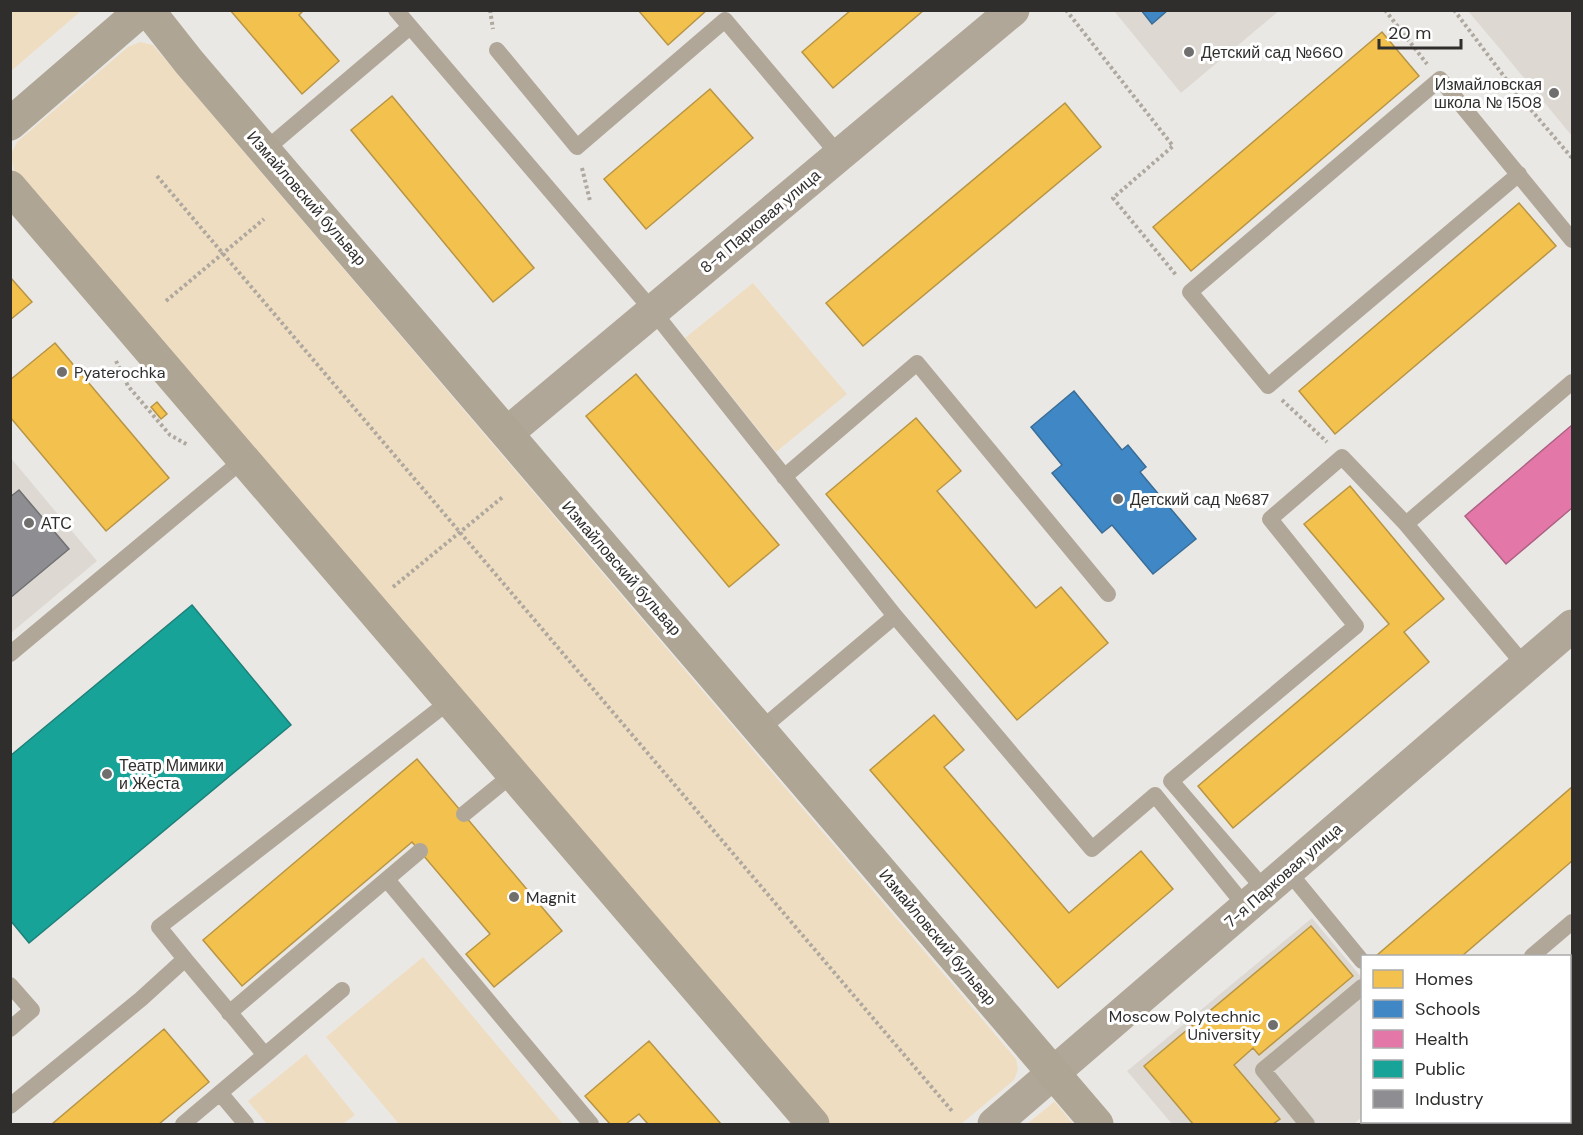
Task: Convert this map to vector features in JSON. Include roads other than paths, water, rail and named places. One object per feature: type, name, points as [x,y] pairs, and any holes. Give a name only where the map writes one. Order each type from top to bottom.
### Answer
[{"type":"street","points":[[10,124],[142,10]]},
{"type":"street","name":"Измайловский бульвар","points":[[148,10],[189,62],[1097,1125]]},
{"type":"street","name":"8-я Парковая улица","points":[[507,433],[1013,10]]},
{"type":"street","points":[[10,187],[451,700],[804,1121]]},
{"type":"street","name":"7-я Парковая улица","points":[[994,1125],[1572,626]]},
{"type":"lane","points":[[396,10],[653,311],[895,616],[1092,849],[1155,795],[1266,889],[1361,960]]},
{"type":"lane","points":[[497,50],[577,147],[725,20],[839,155]]},
{"type":"lane","points":[[266,150],[410,27]]},
{"type":"lane","points":[[1519,174],[1268,386],[1190,292],[1440,79],[1519,174],[1572,240]]},
{"type":"lane","points":[[784,477],[917,363],[1108,594]]},
{"type":"lane","points":[[1406,524],[1572,382]]},
{"type":"lane","points":[[1266,889],[1171,781],[1356,626],[1270,519],[1342,458],[1406,524],[1526,667]]},
{"type":"lane","points":[[10,654],[244,459]]},
{"type":"lane","points":[[760,730],[895,616]]},
{"type":"lane","points":[[265,1055],[159,927],[451,700]]},
{"type":"lane","points":[[464,814],[513,774]]},
{"type":"lane","points":[[229,1013],[388,881],[420,851]]},
{"type":"lane","points":[[388,881],[591,1125]]},
{"type":"lane","points":[[1543,953],[1572,922]]},
{"type":"lane","points":[[10,1106],[141,999],[185,959]]},
{"type":"lane","points":[[10,985],[32,1010],[10,1029]]},
{"type":"lane","points":[[1306,1125],[1263,1070],[1361,988]]},
{"type":"lane","points":[[183,1125],[342,990]]},
{"type":"lane","points":[[219,1094],[246,1125]]},
{"type":"place","name":"Детский сад №660","points":[[1189,52]]},
{"type":"place","name":"Измайловская школа № 1508","points":[[1554,93]]},
{"type":"place","name":"Pyaterochka","points":[[62,372]]},
{"type":"place","name":"Детский сад №687","points":[[1118,499]]},
{"type":"place","name":"АТС","points":[[29,523]]},
{"type":"place","name":"Театр Мимики и Жеста","points":[[107,774]]},
{"type":"place","name":"Magnit","points":[[514,897]]},
{"type":"place","name":"Moscow Polytechnic University","points":[[1273,1025]]}]
